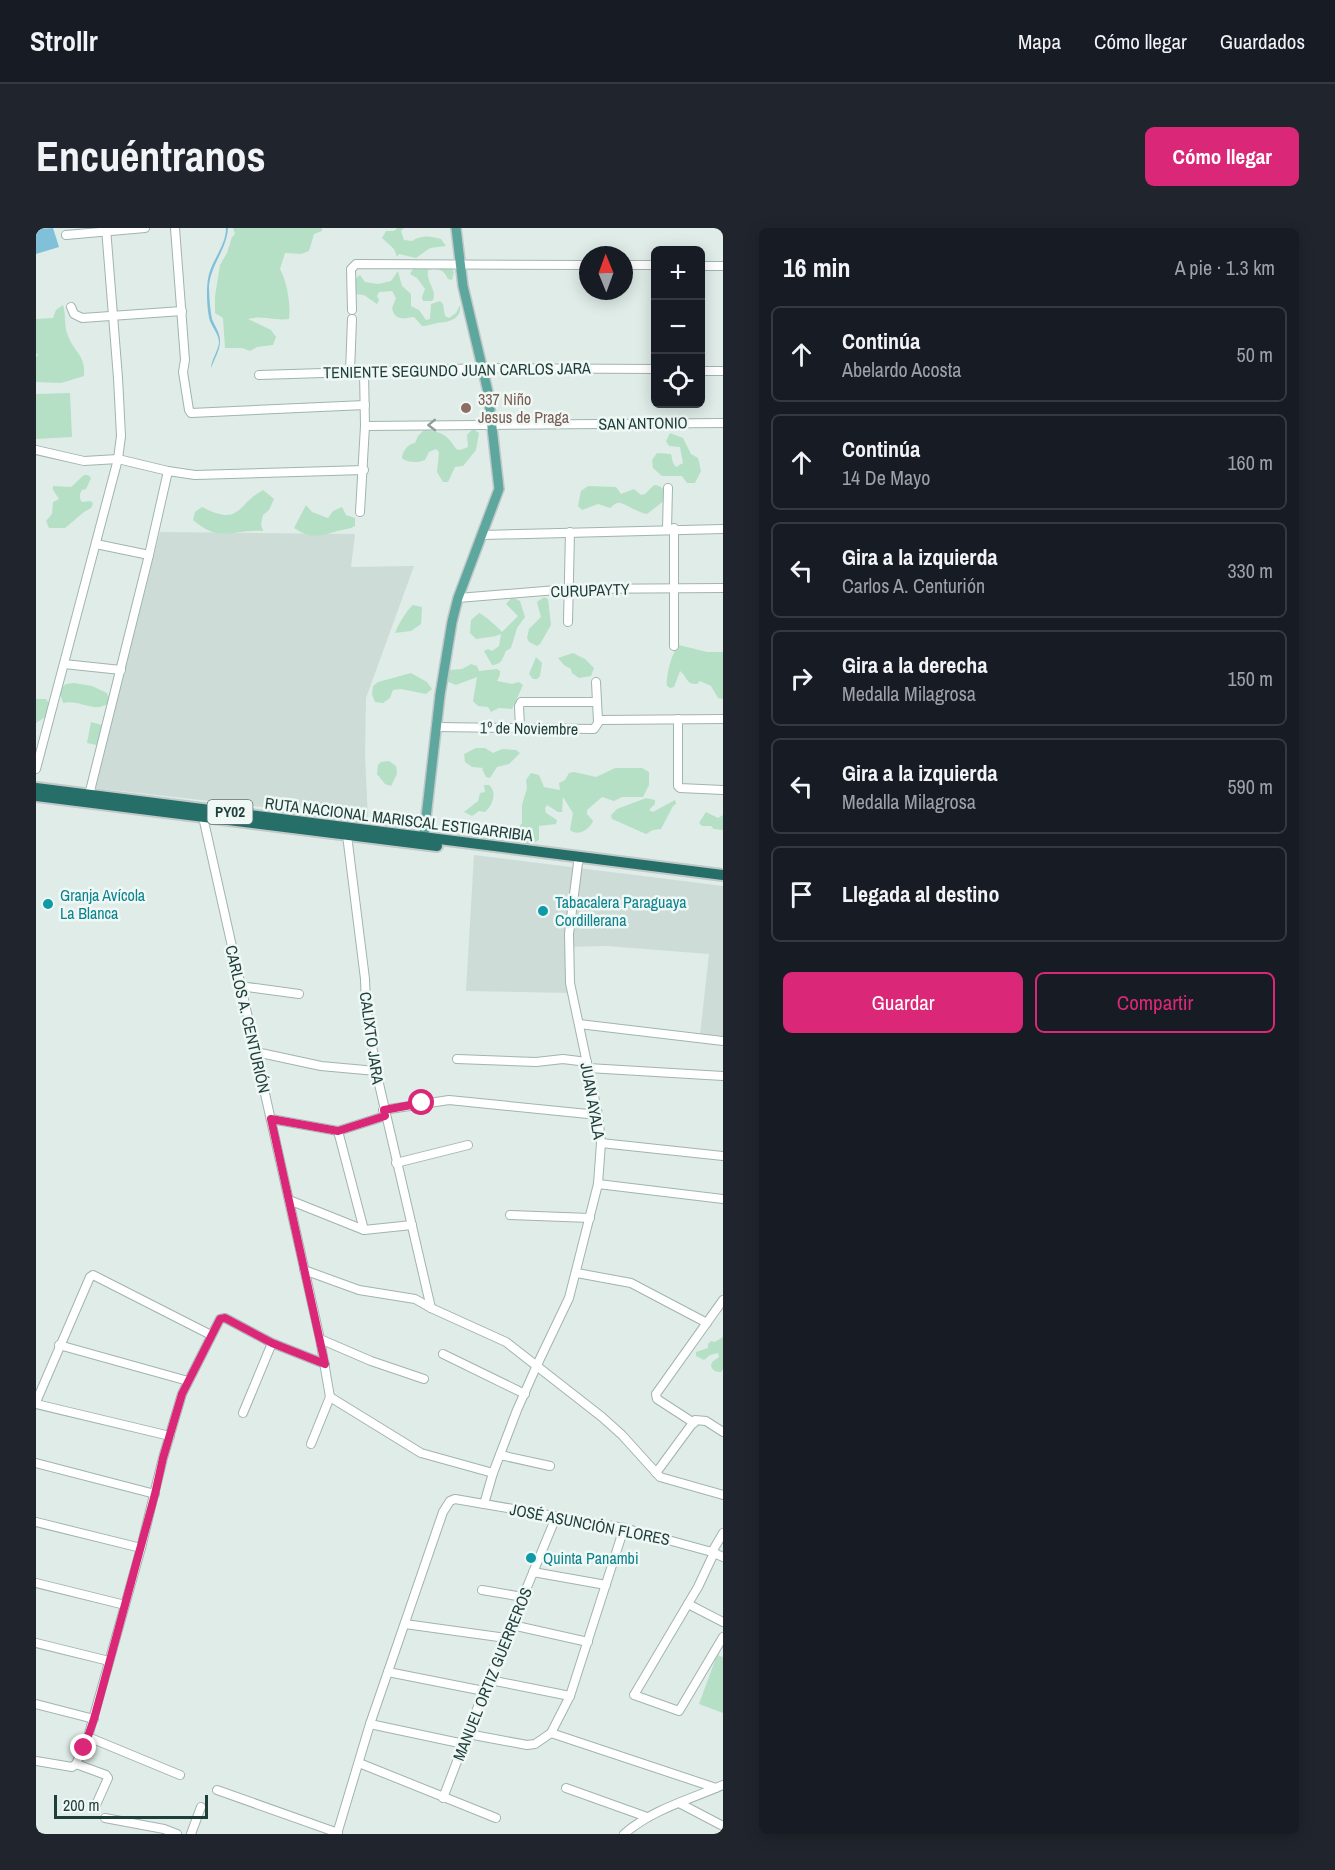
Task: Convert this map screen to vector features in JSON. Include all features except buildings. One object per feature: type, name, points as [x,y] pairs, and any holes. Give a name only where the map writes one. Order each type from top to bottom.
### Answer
[{"type":"highway","name":"RUTA NACIONAL MARISCAL ESTIGARRIBIA","points":[[36,788],[723,881]]},
{"type":"highway","name":"RUTA NACIONAL MARISCAL ESTIGARRIBIA","points":[[36,796],[347,835],[423,841],[723,875]]},
{"type":"main road","points":[[423,841],[446,658],[458,598],[499,489],[497,456],[484,368],[463,286],[456,228]]},
{"type":"street","points":[[66,235],[145,228]]},
{"type":"street","points":[[175,228],[185,360],[183,372],[187,407],[192,413],[364,405]]},
{"type":"street","points":[[36,769],[118,459],[121,436],[106,230]]},
{"type":"street","points":[[352,310],[351,269],[356,264],[579,265]]},
{"type":"street","points":[[633,265],[651,265]]},
{"type":"street","points":[[705,266],[723,266]]},
{"type":"street","points":[[71,307],[74,314],[82,318],[182,311]]},
{"type":"street","points":[[350,372],[352,320]]},
{"type":"street","name":"TENIENTE SEGUNDO JUAN CARLOS JARA","points":[[259,375],[484,368],[651,369]]},
{"type":"street","points":[[705,370],[723,371]]},
{"type":"street","points":[[360,512],[364,470],[364,372]]},
{"type":"street","name":"SAN ANTONIO","points":[[365,426],[723,423]]},
{"type":"street","points":[[36,450],[84,461],[118,459],[168,471],[207,475],[364,470]]},
{"type":"street","points":[[89,795],[168,471]]},
{"type":"street","points":[[668,488],[674,587],[674,646]]},
{"type":"street","points":[[483,535],[723,529]]},
{"type":"street","points":[[568,622],[570,532]]},
{"type":"street","points":[[96,544],[149,555]]},
{"type":"street","name":"CURUPAYTY","points":[[458,598],[569,589],[723,588]]},
{"type":"street","points":[[64,664],[121,670]]},
{"type":"street","points":[[596,682],[598,721]]},
{"type":"street","points":[[520,728],[519,706],[521,702],[596,702]]},
{"type":"street","points":[[678,718],[678,786],[680,788],[723,790]]},
{"type":"street","name":"1º de Noviembre","points":[[437,727],[594,729],[598,721],[723,719]]},
{"type":"street","name":"CARLOS A. CENTURIÓN","points":[[203,817],[320,1339],[330,1397]]},
{"type":"street","name":"CALIXTO JARA","points":[[347,835],[365,979],[366,1006],[376,1071],[431,1308]]},
{"type":"street","name":"JUAN AYALA","points":[[484,1504],[493,1473],[525,1394],[569,1298],[598,1184],[601,1143],[598,1115],[570,983],[569,934],[578,863]]},
{"type":"street","points":[[240,986],[299,994]]},
{"type":"street","points":[[579,1024],[723,1041]]},
{"type":"street","points":[[256,1052],[321,1066],[376,1071]]},
{"type":"street","points":[[457,1059],[536,1062],[562,1059],[587,1065],[723,1076]]},
{"type":"street","points":[[271,1119],[338,1131],[384,1113],[449,1100],[598,1115]]},
{"type":"street","points":[[338,1131],[364,1230]]},
{"type":"street","points":[[601,1143],[723,1156]]},
{"type":"street","points":[[396,1163],[468,1145]]},
{"type":"street","points":[[598,1184],[723,1198]]},
{"type":"street","points":[[289,1200],[364,1230],[412,1225]]},
{"type":"street","points":[[510,1215],[590,1218]]},
{"type":"street","points":[[304,1270],[358,1290],[415,1299],[506,1342],[622,1435],[656,1473],[665,1479],[723,1495]]},
{"type":"street","points":[[577,1273],[630,1283],[707,1323]]},
{"type":"street","points":[[170,1436],[36,1403],[59,1345],[90,1277],[93,1275],[211,1335]]},
{"type":"street","points":[[694,1423],[657,1399],[656,1394],[723,1300]]},
{"type":"street","points":[[74,1765],[94,1719],[182,1394],[211,1335],[222,1318],[272,1343],[325,1364]]},
{"type":"street","points":[[320,1339],[370,1361],[424,1379]]},
{"type":"street","points":[[243,1413],[272,1343]]},
{"type":"street","points":[[59,1345],[188,1381]]},
{"type":"street","points":[[443,1354],[525,1394]]},
{"type":"street","points":[[311,1444],[330,1397],[422,1453],[493,1473]]},
{"type":"street","points":[[656,1473],[694,1423],[701,1420],[723,1432]]},
{"type":"street","points":[[500,1455],[550,1466]]},
{"type":"street","points":[[36,1463],[155,1494]]},
{"type":"street","name":"JOSÉ ASUNCIÓN FLORES","points":[[405,1624],[443,1512],[450,1501],[455,1498],[624,1528],[713,1552],[723,1557]]},
{"type":"street","name":"MANUEL ORTIZ GUERREROS","points":[[443,1798],[484,1691],[556,1517]]},
{"type":"street","points":[[36,1522],[141,1548]]},
{"type":"street","points":[[468,1734],[527,1745],[535,1744],[551,1733],[570,1696],[624,1528]]},
{"type":"street","points":[[723,1533],[688,1604],[634,1693],[635,1696],[679,1711],[723,1637]]},
{"type":"street","points":[[533,1572],[606,1585]]},
{"type":"street","points":[[36,1583],[125,1605]]},
{"type":"street","points":[[482,1590],[523,1597]]},
{"type":"street","points":[[688,1604],[723,1622]]},
{"type":"street","points":[[217,1790],[337,1833],[370,1724],[405,1624],[506,1638]]},
{"type":"street","points":[[512,1625],[588,1642]]},
{"type":"street","points":[[36,1643],[109,1661]]},
{"type":"street","points":[[388,1672],[484,1691]]},
{"type":"street","points":[[490,1680],[570,1696]]},
{"type":"street","points":[[36,1704],[94,1719]]},
{"type":"street","points":[[370,1724],[464,1744]]},
{"type":"street","points":[[551,1733],[720,1786]]},
{"type":"street","points":[[88,1737],[180,1775]]},
{"type":"street","points":[[36,1761],[74,1765],[106,1775],[108,1778],[95,1807]]},
{"type":"street","points":[[359,1763],[495,1818]]},
{"type":"street","points":[[624,1834],[647,1817],[720,1786]]},
{"type":"street","points":[[566,1788],[647,1817]]},
{"type":"street","points":[[679,1803],[723,1826]]},
{"type":"street","points":[[191,1834],[201,1807]]},
{"type":"street","points":[[105,1818],[164,1829],[177,1834]]},
{"type":"shaded area","points":[[160,532],[355,534],[351,567],[414,566],[366,698],[365,756],[368,819],[94,788]]},
{"type":"shaded area","points":[[474,855],[723,886],[723,1038],[700,1035],[709,954],[607,946],[568,947],[571,993],[466,991]]},
{"type":"green space","points":[[233,228],[322,228],[322,231],[314,234],[309,251],[301,254],[285,253],[280,269],[288,293],[289,319],[248,319],[271,330],[276,337],[273,345],[257,347],[250,351],[242,348],[225,348],[223,318],[215,313],[220,265],[235,234]]},
{"type":"green space","points":[[397,228],[404,228],[401,231],[404,240],[412,241],[423,237],[433,237],[441,239],[446,246],[430,248],[416,258],[399,254],[397,257],[394,249],[382,238],[386,231],[394,231]]},
{"type":"green space","points":[[449,265],[454,272],[452,280],[448,279],[441,270],[428,270],[434,298],[432,301],[423,301],[425,289],[417,278],[410,274],[414,267]]},
{"type":"green space","points":[[398,271],[402,286],[411,294],[411,306],[419,310],[426,320],[430,319],[431,304],[440,301],[443,304],[445,316],[449,318],[456,313],[460,305],[457,317],[450,321],[422,326],[414,317],[401,318],[395,315],[392,308],[396,298],[392,291],[379,292],[377,304],[364,295],[355,294],[355,281],[360,275],[365,282],[378,284],[391,281]]},
{"type":"green space","points":[[63,305],[67,333],[83,363],[84,376],[61,383],[36,382],[36,357],[38,355],[36,353],[36,319],[53,318],[56,310]]},
{"type":"green space","points":[[70,393],[72,437],[36,439],[36,394]]},
{"type":"green space","points":[[473,429],[479,433],[476,450],[463,466],[455,467],[448,482],[443,482],[437,472],[439,452],[436,449],[429,452],[422,461],[410,462],[402,458],[406,448],[415,443],[424,430],[435,431],[443,435],[456,449],[460,450],[468,447],[467,435]]},
{"type":"green space","points":[[670,433],[683,438],[691,454],[698,458],[701,471],[695,483],[687,483],[682,476],[662,476],[653,468],[652,460],[657,453],[671,454],[676,467],[683,463],[680,447],[669,446],[666,441]]},
{"type":"green space","points":[[84,475],[91,478],[86,489],[82,490],[80,498],[82,502],[91,501],[93,504],[91,508],[65,528],[49,528],[46,521],[52,514],[53,502],[59,499],[53,486],[71,487]]},
{"type":"green space","points":[[654,485],[660,486],[663,490],[665,500],[647,514],[620,503],[610,508],[598,504],[582,510],[578,506],[581,491],[588,486],[616,487],[621,494],[634,489],[641,495]]},
{"type":"green space","points":[[263,490],[274,499],[269,510],[263,515],[261,524],[263,531],[219,534],[211,532],[193,520],[195,512],[202,507],[224,515],[237,512]]},
{"type":"green space","points":[[306,505],[312,512],[328,518],[333,511],[342,507],[346,515],[355,518],[355,526],[318,536],[301,532],[294,528]]},
{"type":"green space","points":[[512,597],[520,601],[525,617],[517,628],[511,648],[506,651],[500,662],[492,665],[484,651],[488,649],[492,651],[499,646],[501,634],[476,639],[470,633],[471,620],[479,613],[502,632],[518,616],[506,604]]},
{"type":"green space","points":[[544,597],[548,599],[551,625],[537,646],[529,642],[527,638],[529,629],[541,617],[537,602]]},
{"type":"green space","points":[[413,605],[422,607],[421,624],[411,631],[395,633],[402,618]]},
{"type":"green space","points":[[679,645],[707,652],[723,652],[723,699],[718,698],[711,686],[700,681],[697,684],[691,683],[680,671],[674,687],[667,686],[670,664]]},
{"type":"green space","points":[[573,653],[585,659],[594,668],[591,676],[579,678],[558,658]]},
{"type":"green space","points":[[536,657],[542,663],[540,676],[533,679],[529,674]]},
{"type":"green space","points":[[471,664],[477,666],[479,671],[497,669],[500,675],[497,681],[512,684],[519,682],[523,685],[512,709],[499,708],[491,712],[488,707],[478,706],[473,701],[477,677],[456,685],[446,681],[450,670],[462,669]]},
{"type":"green space","points":[[411,673],[427,682],[432,689],[426,694],[401,689],[393,690],[390,698],[383,703],[375,702],[372,695],[373,686],[378,682]]},
{"type":"green space","points":[[66,684],[92,686],[107,693],[110,702],[99,707],[63,703],[59,690]]},
{"type":"green space","points":[[36,699],[46,699],[51,706],[50,714],[36,723]]},
{"type":"green space","points":[[91,722],[102,725],[97,745],[87,743]]},
{"type":"green space","points":[[476,748],[485,748],[493,753],[502,749],[516,750],[520,753],[509,764],[497,767],[490,778],[486,777],[482,769],[484,768],[472,767],[465,762],[464,754]]},
{"type":"green space","points":[[389,761],[396,766],[397,774],[391,786],[385,784],[377,774],[378,765]]},
{"type":"green space","points":[[615,768],[642,768],[649,772],[649,785],[643,797],[622,797],[614,801],[602,797],[587,810],[587,814],[593,821],[591,824],[587,829],[577,833],[570,830],[573,813],[563,797],[562,812],[547,805],[545,808],[546,813],[557,820],[556,824],[539,826],[539,839],[531,845],[524,846],[514,842],[515,833],[522,823],[526,780],[531,773],[539,775],[544,787],[560,790],[559,783],[565,780],[569,773],[596,777]]},
{"type":"green space","points":[[484,785],[492,788],[494,795],[490,806],[485,812],[479,811],[472,816],[464,812],[478,801],[480,793],[485,792]]},
{"type":"green space","points":[[646,798],[655,800],[655,804],[649,810],[653,812],[675,800],[676,804],[661,829],[646,834],[612,819],[611,815],[617,809]]},
{"type":"green space","points":[[706,812],[718,818],[723,815],[723,830],[702,826],[699,823]]},
{"type":"green space","points":[[723,1337],[723,1369],[718,1372],[711,1366],[712,1362],[719,1357],[718,1353],[704,1360],[696,1356],[696,1352],[708,1348],[711,1341],[715,1342]]},
{"type":"green space","points":[[717,1655],[723,1657],[723,1713],[699,1704]]},
{"type":"water","points":[[53,228],[59,247],[36,254],[36,229]]},
{"type":"water","points":[[226,228],[228,228],[225,243],[210,278],[209,286],[212,319],[220,341],[211,368],[219,343],[209,317],[207,284],[212,266],[224,241]]},
{"type":"place","name":"337 Niño Jesus de Praga","points":[[466,408]]},
{"type":"place","name":"Granja Avícola La Blanca","points":[[48,904]]},
{"type":"place","name":"Tabacalera Paraguaya Cordillerana","points":[[543,911]]},
{"type":"place","name":"Quinta Panambi","points":[[531,1558]]},
{"type":"route","points":[[84,1748],[94,1719],[182,1394],[220,1319],[225,1318],[272,1343],[325,1364],[271,1119],[338,1131],[385,1116],[384,1110],[422,1103]]}]
